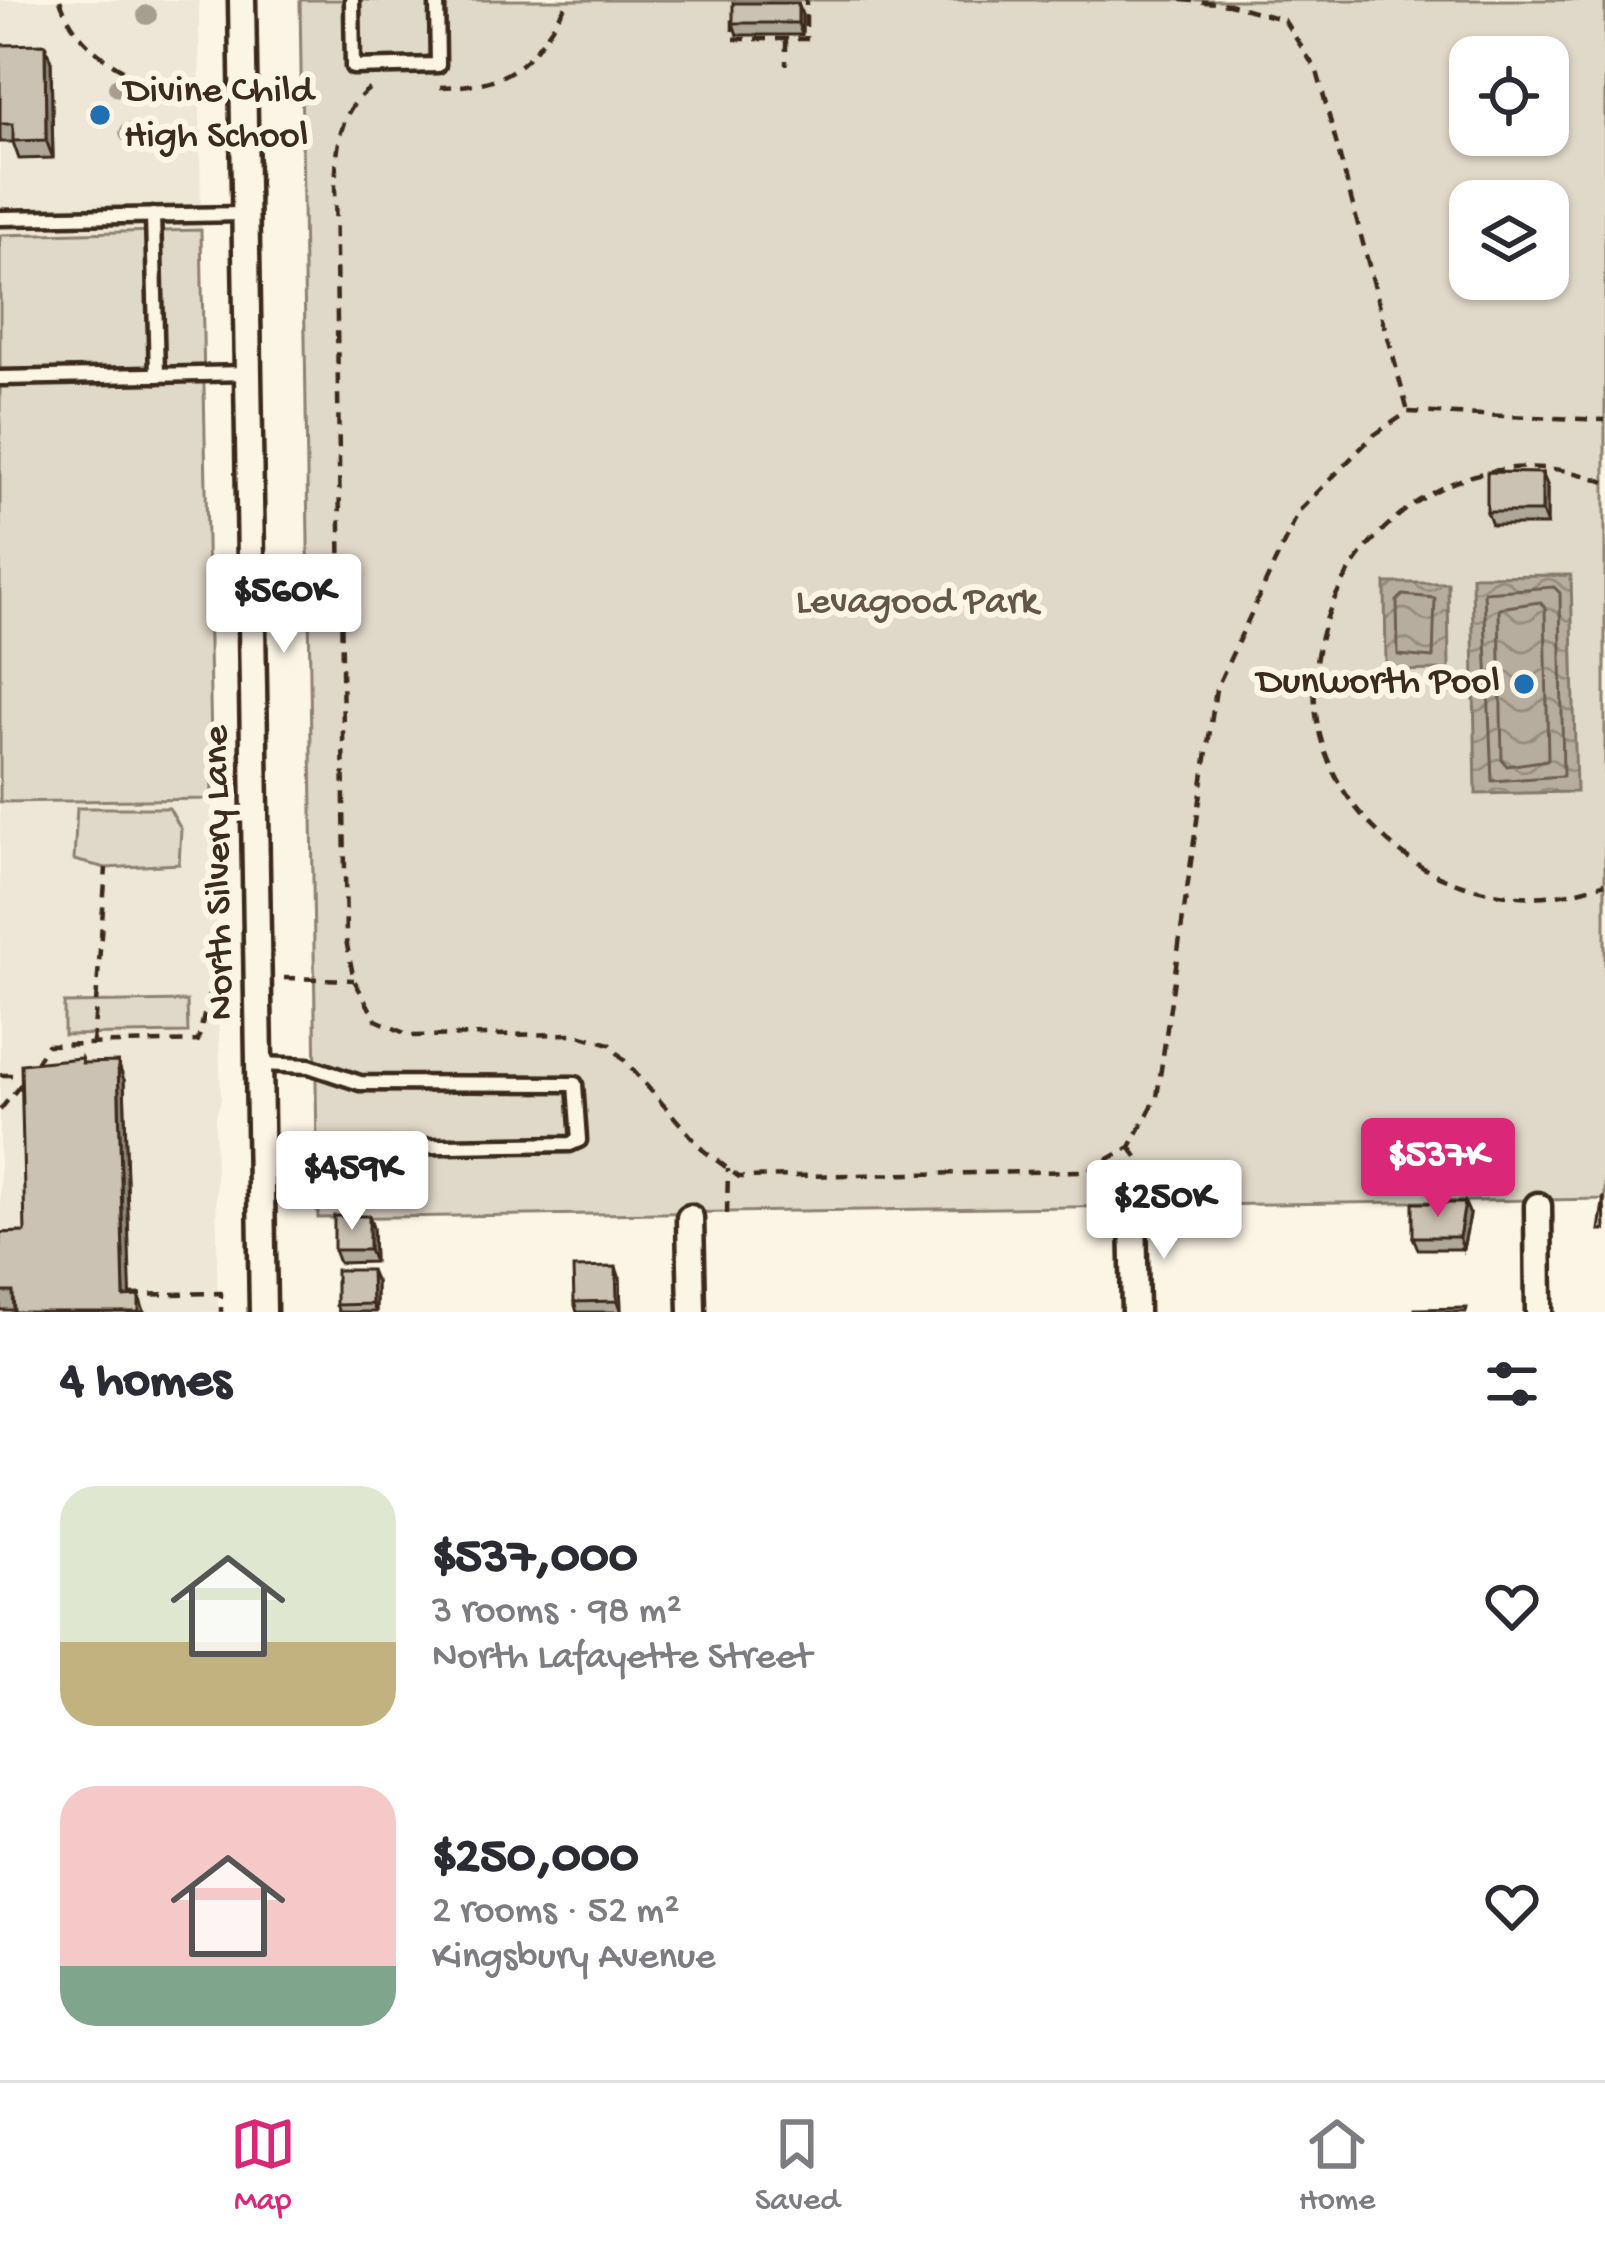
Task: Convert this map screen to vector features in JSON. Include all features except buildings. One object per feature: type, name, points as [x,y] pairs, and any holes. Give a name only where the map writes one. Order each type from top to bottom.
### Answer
[{"type":"street","name":"North Silvery Lane","points":[[242,0],[263,1312]]},
{"type":"street","points":[[1538,1206],[1539,1312]]},
{"type":"street","points":[[1133,1212],[1135,1312]]},
{"type":"street","points":[[690,1218],[692,1312]]},
{"type":"lane","points":[[352,0],[353,67],[438,65],[437,0]]},
{"type":"lane","points":[[0,218],[245,214]]},
{"type":"lane","points":[[153,215],[157,375]]},
{"type":"lane","points":[[0,378],[249,373]]},
{"type":"lane","points":[[260,1064],[309,1066],[360,1083],[575,1084],[580,1129],[579,1140],[571,1144],[261,1149]]},
{"type":"path","points":[[60,0],[78,32],[106,59],[172,90],[205,92]]},
{"type":"path","points":[[435,87],[496,83],[521,68],[568,0]]},
{"type":"path","points":[[733,15],[733,39],[806,39],[806,0]]},
{"type":"path","points":[[1180,0],[1229,4],[1284,20],[1317,71],[1408,412]]},
{"type":"path","points":[[786,39],[786,65]]},
{"type":"path","points":[[380,88],[369,89],[347,111],[338,137],[335,184],[346,940],[354,980],[376,1020],[411,1036],[575,1034],[610,1043],[703,1150],[739,1178],[1087,1171],[1130,1147],[1145,1126],[1156,1097],[1216,689],[1299,511],[1374,435],[1408,412],[1605,420]]},
{"type":"path","points":[[1605,482],[1535,469],[1497,470],[1416,498],[1357,555],[1330,606],[1316,658],[1314,690],[1324,753],[1344,793],[1368,822],[1427,872],[1512,898],[1548,897],[1605,883]]},
{"type":"path","points":[[93,1044],[106,868]]},
{"type":"path","points":[[284,978],[354,980]]},
{"type":"path","points":[[0,1110],[47,1045],[198,1041],[212,981],[233,981]]},
{"type":"path","points":[[0,1075],[28,1075]]},
{"type":"path","points":[[1130,1147],[1171,1202],[1171,1212]]},
{"type":"path","points":[[727,1214],[728,1169]]},
{"type":"path","points":[[130,1294],[221,1293],[221,1312]]},
{"type":"shaded area","name":"Divine Child High School","points":[[0,0],[199,0],[201,230],[0,235]]},
{"type":"shaded area","points":[[212,799],[221,1099],[215,1119],[218,1312],[0,1312],[0,802]]},
{"type":"green space","name":"Levagood Park","points":[[300,0],[1605,0],[1605,1199],[318,1218]]},
{"type":"green space","points":[[201,230],[212,799],[0,802],[0,235]]},
{"type":"green space","points":[[77,808],[169,808],[181,829],[179,864],[106,868],[74,860]]},
{"type":"green space","points":[[187,1001],[188,1033],[64,1035],[64,1003]]},
{"type":"water","name":"Dunworth Pool","points":[[1571,575],[1576,792],[1476,794],[1472,576]]},
{"type":"water","points":[[1385,583],[1448,583],[1449,670],[1386,671]]},
{"type":"place","name":"Divine Child High School","points":[[100,115]]},
{"type":"place","name":"Dunworth Pool","points":[[1524,684]]}]
